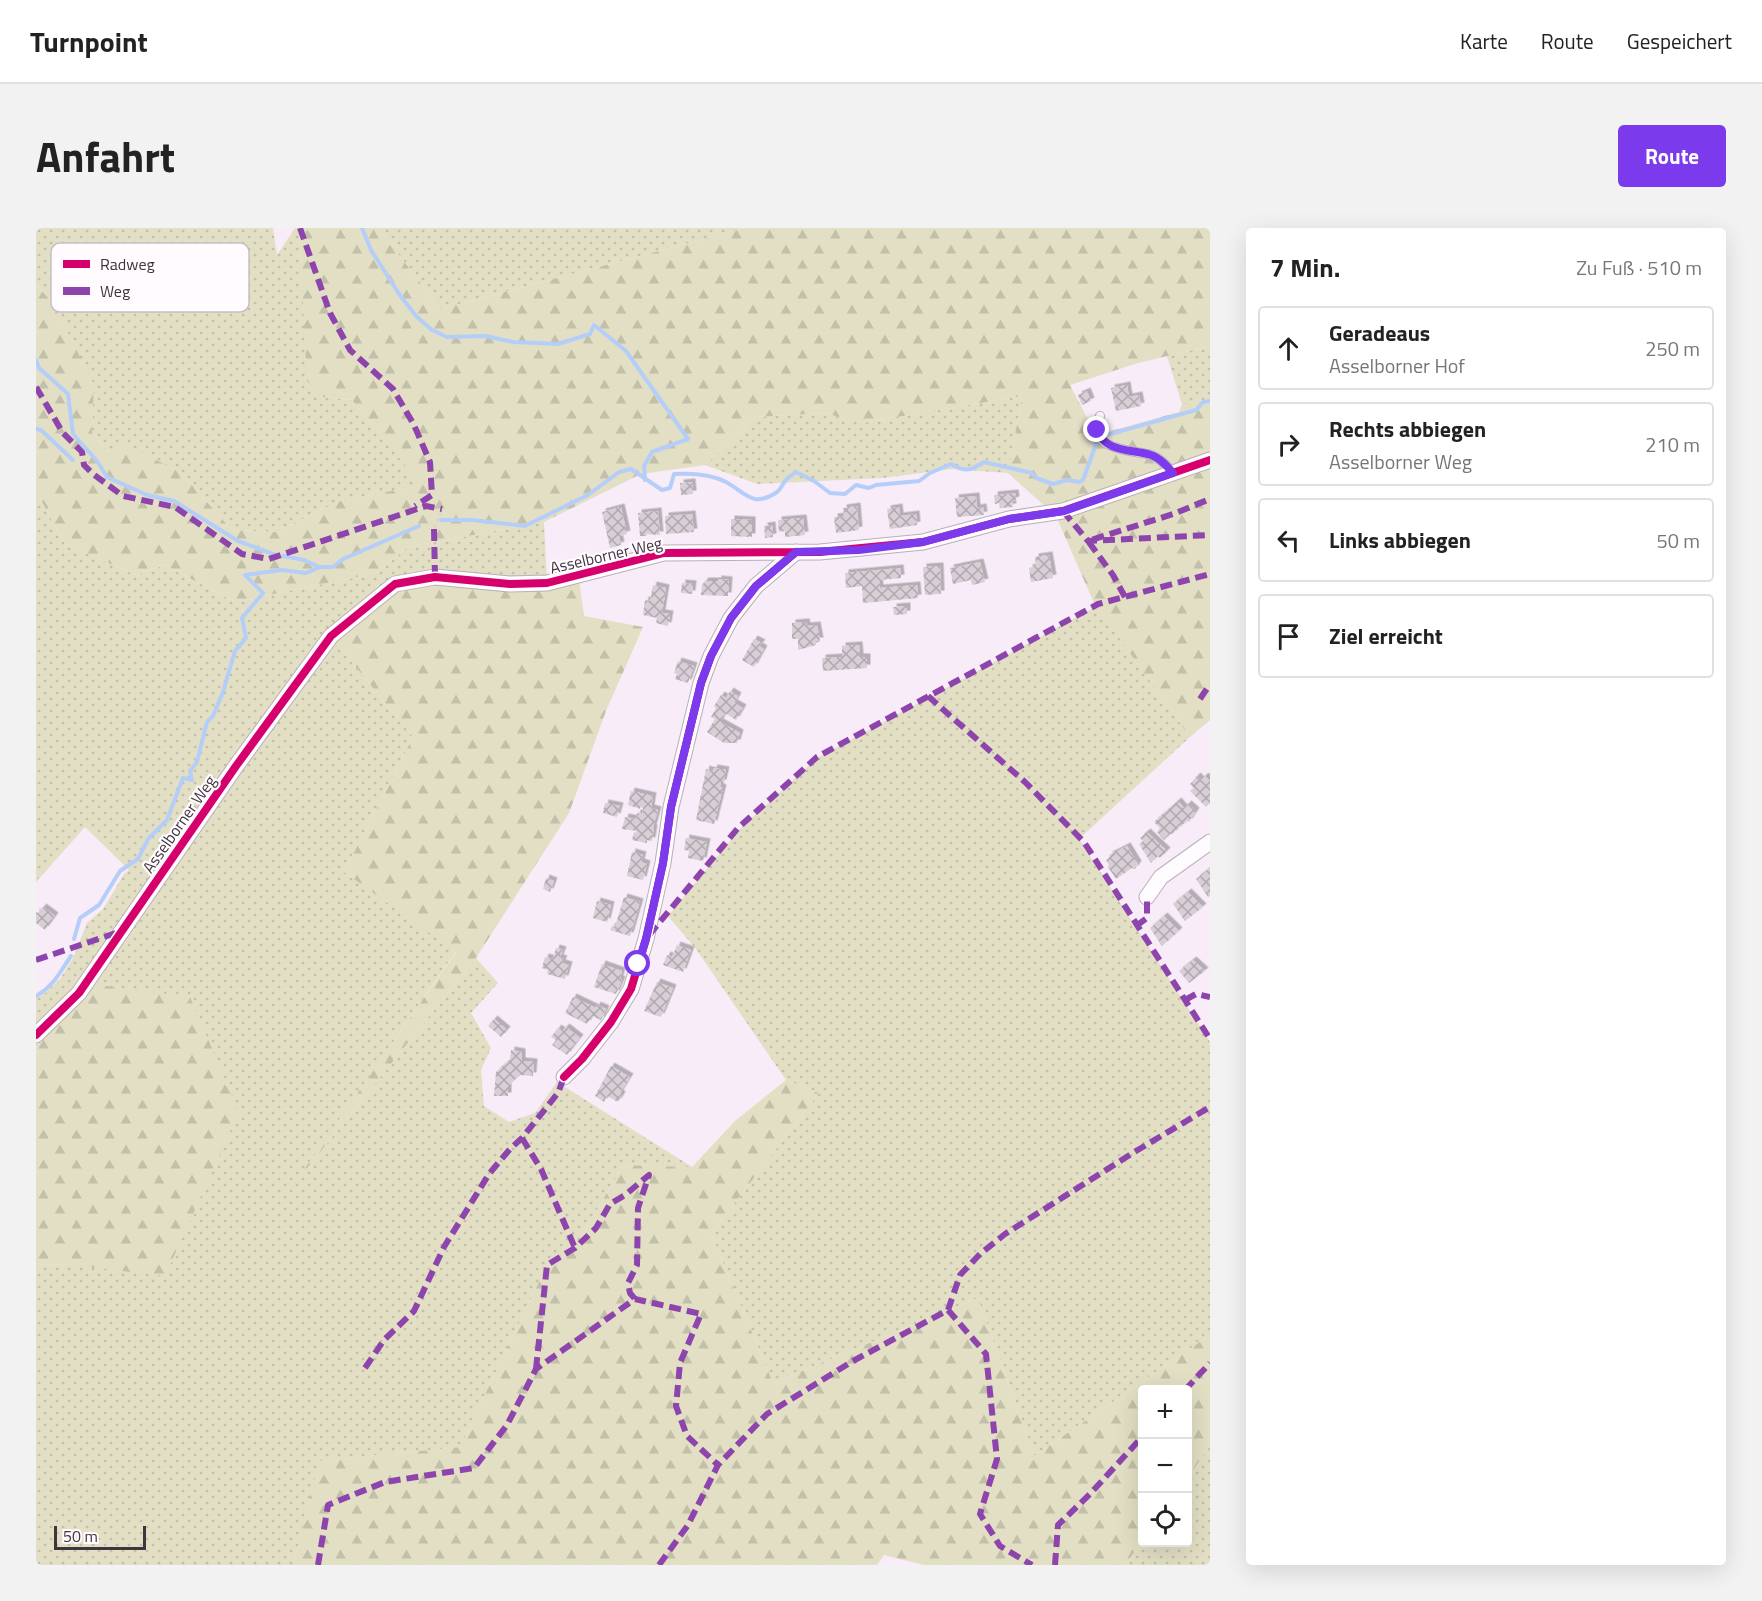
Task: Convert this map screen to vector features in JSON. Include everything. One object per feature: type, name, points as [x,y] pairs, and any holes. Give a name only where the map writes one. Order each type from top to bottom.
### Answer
[{"type":"street","name":"Asselborner Weg","points":[[36,1035],[79,993],[236,766],[331,636],[394,585],[435,577],[510,584],[547,583],[664,553],[859,550],[923,542],[1009,519],[1064,511],[1210,460]]},
{"type":"street","points":[[564,1077],[612,1022],[631,989],[646,939],[663,863],[671,807],[698,694],[711,656],[731,618],[756,586],[796,552]]},
{"type":"street","points":[[1147,897],[1161,878],[1210,842]]},
{"type":"lane","points":[[1100,416],[1097,430],[1099,436],[1105,441],[1116,449],[1152,455],[1173,473]]},
{"type":"path","points":[[434,529],[442,509]]},
{"type":"green space","points":[[36,228],[273,228],[277,255],[295,228],[299,228],[308,381],[323,397],[352,400],[422,485],[340,501],[276,532],[232,530],[180,472],[110,454],[92,432],[93,384],[57,312],[249,312],[249,243],[51,243],[51,301],[36,285]]},
{"type":"green space","points":[[299,228],[378,228],[441,309],[745,228],[1210,228],[1210,346],[1138,363],[1070,385],[1096,435],[1179,412],[1182,404],[1210,399],[1210,720],[1190,737],[1094,603],[1056,516],[1008,473],[1022,396],[862,423],[824,413],[756,417],[705,465],[641,474],[544,522],[408,547],[377,573],[235,602],[165,565],[136,575],[65,544],[36,491],[36,285],[51,301],[51,312],[57,312],[94,384],[92,432],[109,453],[125,444],[180,472],[232,530],[276,532],[340,501],[421,485],[352,400],[323,397],[307,381]]},
{"type":"green space","points":[[378,228],[745,228],[441,309]]},
{"type":"green space","points":[[1210,346],[1210,399],[1182,404],[1167,356]]},
{"type":"green space","points":[[1022,396],[1008,473],[952,469],[883,478],[757,484],[705,465],[756,417],[824,413],[862,423]]},
{"type":"green space","points":[[36,491],[65,544],[136,575],[165,565],[235,602],[377,573],[408,547],[544,522],[547,580],[329,635],[76,990],[36,1029],[36,998],[60,979],[73,958],[87,923],[103,909],[124,874],[129,870],[85,827],[36,882]]},
{"type":"green space","points":[[435,579],[579,579],[584,616],[643,627],[606,711],[569,813],[476,958],[292,1187],[456,952],[344,872],[413,737],[333,639],[395,587]]},
{"type":"green space","points":[[1097,606],[1190,737],[1079,839],[1210,1042],[1210,1335],[1034,1456],[978,1298],[773,1383],[711,1234],[819,1093],[786,1080],[696,949],[668,916],[740,829],[817,758]]},
{"type":"green space","points":[[333,639],[413,737],[344,872],[456,951],[300,1177],[476,958],[498,983],[471,1013],[491,1048],[481,1070],[484,1106],[509,1122],[535,1113],[557,1082],[692,1167],[623,1165],[575,1248],[547,1265],[460,1447],[320,1461],[293,1565],[36,1565],[36,1264],[71,1265],[92,984]]},
{"type":"green space","points":[[92,984],[190,997],[239,1112],[165,1276],[71,1265],[36,1264],[36,1041]]},
{"type":"green space","points":[[786,1080],[819,1093],[711,1234],[773,1383],[978,1298],[1034,1456],[1210,1335],[1210,1446],[1192,1471],[1192,1385],[1138,1385],[1138,1547],[1125,1565],[924,1565],[884,1555],[877,1565],[293,1565],[319,1461],[460,1447],[547,1265],[575,1248],[623,1165],[692,1167],[735,1121]]},
{"type":"green space","points":[[1210,1446],[1210,1565],[1125,1565],[1138,1547],[1192,1547],[1192,1471]]},
{"type":"building","points":[[1127,385],[1129,397],[1139,395],[1141,406],[1116,411],[1111,388]]},
{"type":"building","points":[[1087,391],[1091,401],[1082,405],[1078,395]]},
{"type":"building","points":[[692,482],[693,494],[681,495],[680,483]]},
{"type":"building","points":[[1015,493],[1016,500],[1012,501],[1013,507],[1000,508],[999,503],[995,504],[994,495]]},
{"type":"building","points":[[976,496],[977,508],[983,507],[984,515],[957,517],[955,498]]},
{"type":"building","points":[[857,506],[859,530],[836,533],[834,517],[844,516],[843,508]]},
{"type":"building","points":[[621,507],[627,534],[619,536],[621,545],[610,548],[602,512]]},
{"type":"building","points":[[899,507],[900,516],[916,514],[917,525],[890,529],[887,509]]},
{"type":"building","points":[[658,511],[660,535],[640,536],[638,513]]},
{"type":"building","points":[[692,514],[694,532],[666,534],[665,516]]},
{"type":"building","points":[[803,518],[805,535],[785,537],[785,531],[779,532],[778,520]]},
{"type":"building","points":[[731,519],[752,520],[752,537],[731,536]]},
{"type":"building","points":[[772,525],[773,537],[765,538],[764,526]]},
{"type":"building","points":[[1049,555],[1053,578],[1031,582],[1029,568],[1036,566],[1035,557]]},
{"type":"building","points":[[980,562],[985,582],[972,585],[971,580],[953,584],[950,568]]},
{"type":"building","points":[[940,566],[941,594],[925,595],[923,567]]},
{"type":"building","points":[[900,568],[901,578],[879,580],[880,588],[917,585],[918,598],[863,603],[862,586],[846,588],[845,573]]},
{"type":"building","points":[[718,579],[729,580],[728,596],[701,595],[705,581],[718,581]]},
{"type":"building","points":[[682,583],[693,584],[692,594],[681,593]]},
{"type":"building","points":[[653,585],[666,588],[662,613],[670,614],[668,626],[656,623],[657,618],[643,615],[645,600],[650,601]]},
{"type":"building","points":[[907,606],[907,614],[894,615],[893,607]]},
{"type":"building","points":[[806,622],[807,626],[817,625],[820,641],[816,641],[816,645],[798,650],[798,639],[792,639],[792,623]]},
{"type":"building","points":[[754,639],[762,643],[759,646],[764,649],[754,667],[742,660]]},
{"type":"building","points":[[859,645],[860,657],[867,657],[867,668],[823,671],[822,658],[842,657],[842,646]]},
{"type":"building","points":[[678,661],[694,666],[688,683],[675,679],[677,674],[674,673]]},
{"type":"building","points":[[730,691],[738,696],[734,703],[743,708],[736,720],[725,713],[720,722],[740,733],[737,743],[724,743],[707,732],[715,719],[711,717],[716,708],[714,706],[721,695],[726,698]]},
{"type":"building","points":[[714,768],[726,770],[720,787],[723,788],[714,824],[696,820],[706,769],[713,771]]},
{"type":"building","points":[[1197,776],[1201,780],[1205,776],[1210,781],[1210,803],[1206,807],[1190,791],[1194,788],[1190,784]]},
{"type":"building","points":[[631,791],[653,796],[651,808],[658,810],[652,841],[647,840],[647,843],[632,840],[634,832],[637,833],[637,831],[622,829],[625,817],[636,819],[637,813],[642,814],[643,808],[628,805]]},
{"type":"building","points":[[1178,801],[1184,808],[1188,804],[1196,811],[1189,822],[1186,821],[1181,827],[1179,825],[1173,834],[1164,840],[1157,832],[1160,828],[1154,822]]},
{"type":"building","points":[[605,803],[620,806],[617,817],[603,813]]},
{"type":"building","points":[[1147,832],[1167,851],[1151,863],[1139,844],[1143,841],[1140,838]]},
{"type":"building","points":[[686,838],[707,842],[703,861],[688,858],[689,851],[684,850]]},
{"type":"building","points":[[1127,846],[1138,864],[1135,869],[1132,868],[1116,879],[1106,860],[1110,857],[1109,855]]},
{"type":"building","points":[[632,852],[643,855],[641,862],[647,864],[643,880],[627,876]]},
{"type":"building","points":[[1210,868],[1210,895],[1208,897],[1196,879]]},
{"type":"building","points":[[546,878],[554,881],[550,892],[543,889]]},
{"type":"building","points":[[1188,892],[1203,907],[1185,921],[1173,904]]},
{"type":"building","points":[[624,897],[640,902],[630,936],[610,930],[612,926],[615,927]]},
{"type":"building","points":[[597,901],[611,905],[607,922],[593,918]]},
{"type":"building","points":[[43,907],[55,916],[45,930],[36,923],[36,912],[38,913]]},
{"type":"building","points":[[1164,916],[1179,931],[1162,946],[1150,928]]},
{"type":"building","points":[[677,945],[691,950],[683,972],[663,965],[667,955],[672,957]]},
{"type":"building","points":[[556,948],[563,950],[560,958],[564,959],[562,963],[569,965],[565,979],[547,974],[548,970],[542,968],[545,957],[553,959]]},
{"type":"building","points":[[1193,960],[1205,971],[1189,983],[1179,971]]},
{"type":"building","points":[[602,964],[622,971],[620,979],[622,980],[616,994],[594,987]]},
{"type":"building","points":[[657,982],[673,988],[661,1017],[644,1011]]},
{"type":"building","points":[[573,997],[596,1008],[597,1005],[606,1009],[601,1020],[592,1016],[587,1024],[565,1013]]},
{"type":"building","points":[[494,1019],[507,1030],[501,1037],[488,1026]]},
{"type":"building","points":[[566,1027],[580,1038],[567,1055],[552,1045],[556,1040],[551,1037],[558,1028],[562,1031]]},
{"type":"building","points":[[511,1050],[522,1052],[522,1061],[534,1062],[533,1076],[520,1075],[508,1086],[508,1096],[494,1096],[496,1072],[510,1060]]},
{"type":"building","points":[[611,1066],[630,1077],[620,1093],[622,1095],[618,1102],[607,1096],[604,1102],[595,1096]]},
{"type":"waterway","points":[[362,228],[371,250],[416,316],[432,330],[447,337],[486,336],[513,342],[558,344],[590,334],[594,325],[626,351],[688,439],[652,452],[644,466],[645,480]]},
{"type":"waterway","points":[[36,360],[39,368],[68,394],[73,434],[97,461],[107,477],[147,495],[174,501],[238,541],[276,555]]},
{"type":"waterway","points":[[1110,434],[1196,410],[1203,402],[1210,401]]},
{"type":"waterway","points":[[36,429],[41,430],[73,460]]},
{"type":"waterway","points":[[441,520],[472,520],[525,526],[588,495],[619,472],[631,469],[662,490],[670,488],[674,474],[701,475],[720,479],[755,499],[768,497],[777,492],[796,472],[814,481],[830,493],[845,494],[856,485],[869,488],[876,485],[919,481],[930,473],[951,464],[961,469],[968,469],[984,462],[1032,473],[1036,478],[1053,484],[1067,480],[1079,482],[1083,480],[1096,444]]},
{"type":"waterway","points":[[74,939],[80,918],[99,905],[120,871],[138,859],[148,839],[167,820],[183,778],[192,780],[190,771],[197,762],[207,722],[213,716],[223,692],[235,651],[246,638],[242,618],[263,593],[245,575],[282,570],[306,573],[320,567],[333,567],[343,559],[419,526]]},
{"type":"waterway","points":[[283,556],[304,560],[319,567]]},
{"type":"waterway","points":[[36,996],[52,983],[71,956]]},
{"type":"marked path","points":[[300,228],[330,313],[350,350],[393,389],[414,425],[430,462],[432,495],[415,506]]},
{"type":"marked path","points":[[36,387],[63,433],[82,452],[84,465],[93,474],[123,496],[175,507],[242,554],[269,559],[426,506],[442,509]]},
{"type":"marked path","points":[[1125,597],[1113,575],[1088,541],[1173,514],[1210,499]]},
{"type":"marked path","points":[[1063,511],[1088,541],[1210,535]]},
{"type":"marked path","points":[[434,529],[435,577]]},
{"type":"marked path","points":[[649,935],[738,828],[817,757],[1098,604],[1210,574]]},
{"type":"marked path","points":[[1200,699],[1210,684]]},
{"type":"marked path","points":[[928,696],[1025,782],[1084,842],[1210,1039]]},
{"type":"marked path","points":[[1136,926],[1147,918],[1147,897]]},
{"type":"marked path","points":[[36,960],[122,931]]},
{"type":"marked path","points":[[1185,1000],[1196,994],[1210,997]]},
{"type":"marked path","points":[[365,1368],[384,1340],[414,1311],[444,1247],[489,1174],[558,1093],[564,1077]]},
{"type":"marked path","points":[[659,1565],[688,1525],[718,1465],[767,1414],[853,1361],[948,1310],[960,1275],[980,1254],[1005,1234],[1210,1107]]},
{"type":"marked path","points":[[522,1138],[541,1169],[575,1248]]},
{"type":"marked path","points":[[536,1369],[547,1265],[575,1248],[596,1228],[610,1204],[649,1175],[638,1208],[637,1265],[628,1283],[630,1293],[635,1299]]},
{"type":"marked path","points":[[318,1565],[328,1505],[385,1482],[474,1468],[507,1425],[536,1369],[635,1299],[701,1314],[680,1363],[676,1406],[687,1436],[718,1465]]},
{"type":"marked path","points":[[948,1310],[986,1354],[997,1459],[980,1514],[1000,1546],[1032,1565]]},
{"type":"marked path","points":[[1190,1385],[1210,1363]]},
{"type":"marked path","points":[[1055,1565],[1058,1525],[1140,1439]]},
{"type":"cycle path","points":[[36,1035],[79,993],[236,766],[331,636],[395,584],[435,577],[510,584],[547,583],[664,553],[820,552],[923,542],[1009,519],[1063,511],[1210,460]]},
{"type":"cycle path","points":[[564,1077],[582,1059],[611,1022],[631,989],[646,939],[663,863],[671,807],[701,683],[711,656],[731,618],[756,586],[796,552]]},
{"type":"route","points":[[638,964],[646,939],[663,863],[671,807],[701,683],[711,656],[731,618],[756,586],[796,552],[859,550],[923,542],[1009,519],[1064,511],[1173,473],[1152,455],[1116,449],[1099,436],[1097,430]]}]
